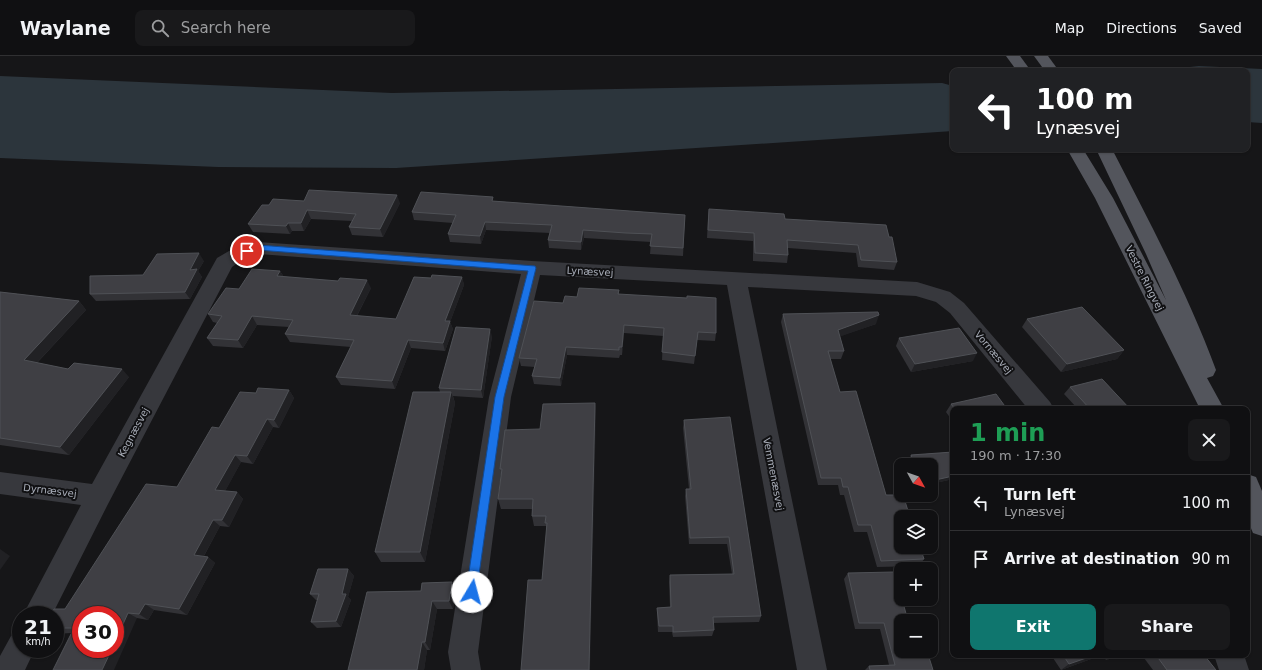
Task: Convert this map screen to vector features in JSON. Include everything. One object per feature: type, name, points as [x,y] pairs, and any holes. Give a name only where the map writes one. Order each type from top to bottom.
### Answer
[{"type":"main road","points":[[1013,56],[1022,68]]},
{"type":"main road","points":[[1041,56],[1050,68]]},
{"type":"main road","name":"Vestre Ringvej","points":[[1077,152],[1104,198],[1210,406]]},
{"type":"main road","name":"Vestre Ringvej","points":[[1105,152],[1175,296],[1194,339],[1218,406]]},
{"type":"main road","points":[[1250,493],[1262,524]]},
{"type":"street","name":"Lynæsvej","points":[[236,254],[258,248],[532,268],[917,289],[943,297]]},
{"type":"street","name":"Kegnæsvej","points":[[42,606],[224,263],[236,254]]},
{"type":"street","points":[[466,670],[463,652],[500,397],[532,268]]},
{"type":"street","name":"Vemmenæsvej","points":[[736,278],[812,670]]},
{"type":"street","name":"Vornæsvej","points":[[943,297],[957,308],[1039,406]]},
{"type":"street","name":"Dyrnæsvej","points":[[0,483],[99,496]]},
{"type":"street","points":[[9,670],[15,658]]},
{"type":"street","points":[[1231,658],[1234,670]]},
{"type":"shaded area","points":[[1199,66],[1241,68],[1181,68]]},
{"type":"shaded area","points":[[1250,68],[1262,69],[1262,123],[1250,122]]},
{"type":"shaded area","points":[[0,76],[392,93],[942,83],[950,85],[950,131],[396,168],[218,167],[0,158]]},
{"type":"building","points":[[309,190],[397,195],[380,229],[349,227],[356,214],[307,210],[301,223],[288,223],[286,226],[248,224],[262,205],[269,205],[273,199],[304,201]]},
{"type":"building","points":[[421,192],[493,197],[492,201],[685,215],[683,248],[650,246],[652,234],[583,230],[581,242],[548,240],[552,225],[485,222],[480,236],[448,234],[456,215],[412,212]]},
{"type":"building","points":[[709,209],[784,214],[785,219],[886,225],[889,237],[892,237],[897,262],[861,260],[858,245],[787,240],[788,255],[755,253],[754,233],[708,230]]},
{"type":"building","points":[[199,253],[190,270],[197,269],[185,292],[90,294],[90,276],[143,275],[157,254]]},
{"type":"building","points":[[252,269],[280,271],[277,276],[338,281],[340,278],[367,280],[350,315],[396,319],[414,277],[431,278],[432,275],[462,277],[445,321],[450,321],[443,343],[408,340],[392,381],[336,377],[354,340],[285,334],[293,320],[252,316],[238,340],[207,338],[222,316],[208,314],[226,288],[239,289]]},
{"type":"building","points":[[579,288],[619,290],[618,294],[716,298],[716,333],[698,332],[695,356],[662,352],[664,328],[624,325],[622,347],[619,347],[619,350],[566,347],[560,378],[532,376],[537,359],[519,358],[534,301],[563,303],[565,296],[577,297]]},
{"type":"building","points":[[0,292],[79,301],[24,360],[68,369],[74,363],[122,369],[60,447],[0,438]]},
{"type":"building","points":[[1082,307],[1124,350],[1067,364],[1027,319]]},
{"type":"building","points":[[878,312],[879,315],[838,330],[844,351],[828,351],[840,392],[856,391],[886,495],[894,495],[894,502],[905,502],[908,510],[894,510],[894,554],[922,554],[924,559],[881,561],[871,525],[858,525],[848,487],[843,487],[841,478],[821,478],[783,314]]},
{"type":"building","points":[[456,327],[490,329],[481,390],[439,388]]},
{"type":"building","points":[[959,328],[977,353],[915,364],[899,338]]},
{"type":"building","points":[[1102,379],[1127,406],[1087,406],[1070,387]]},
{"type":"building","points":[[258,388],[289,390],[274,420],[267,419],[247,456],[235,455],[215,490],[237,492],[222,520],[213,520],[194,555],[208,557],[179,609],[145,604],[139,614],[128,613],[124,622],[124,606],[72,606],[72,628],[64,628],[64,609],[146,484],[177,487],[212,427],[219,428],[240,392],[256,393]]},
{"type":"building","points":[[413,392],[451,392],[420,552],[375,552]]},
{"type":"building","points":[[996,394],[1005,406],[953,406],[951,404]]},
{"type":"building","points":[[595,403],[589,670],[521,670],[528,580],[542,580],[547,523],[545,523],[546,516],[532,516],[533,499],[498,499],[505,430],[540,429],[543,404]]},
{"type":"building","points":[[730,417],[761,616],[713,617],[714,630],[673,632],[673,626],[659,626],[657,608],[671,607],[670,575],[734,574],[729,537],[690,538],[686,489],[691,489],[684,420]]},
{"type":"building","points":[[950,452],[950,477],[938,479],[938,458],[912,458],[911,455]]},
{"type":"building","points":[[318,569],[348,569],[342,594],[346,594],[336,621],[311,622],[319,594],[310,594]]},
{"type":"building","points":[[894,572],[894,606],[904,606],[906,614],[894,614],[894,658],[929,658],[933,670],[870,670],[869,666],[895,665],[884,623],[859,623],[848,573]]},
{"type":"building","points":[[452,582],[449,601],[432,601],[425,642],[422,642],[417,670],[348,670],[367,592],[421,591],[422,583]]},
{"type":"building","points":[[72,632],[72,658],[108,658],[102,670],[53,670],[59,658],[64,658],[64,648]]},
{"type":"building","points":[[1065,658],[1086,658],[1069,664]]},
{"type":"building","points":[[1158,658],[1206,658],[1216,670],[1167,670]]},
{"type":"route","points":[[247,251],[258,248],[532,268],[500,397],[472,592]]}]
